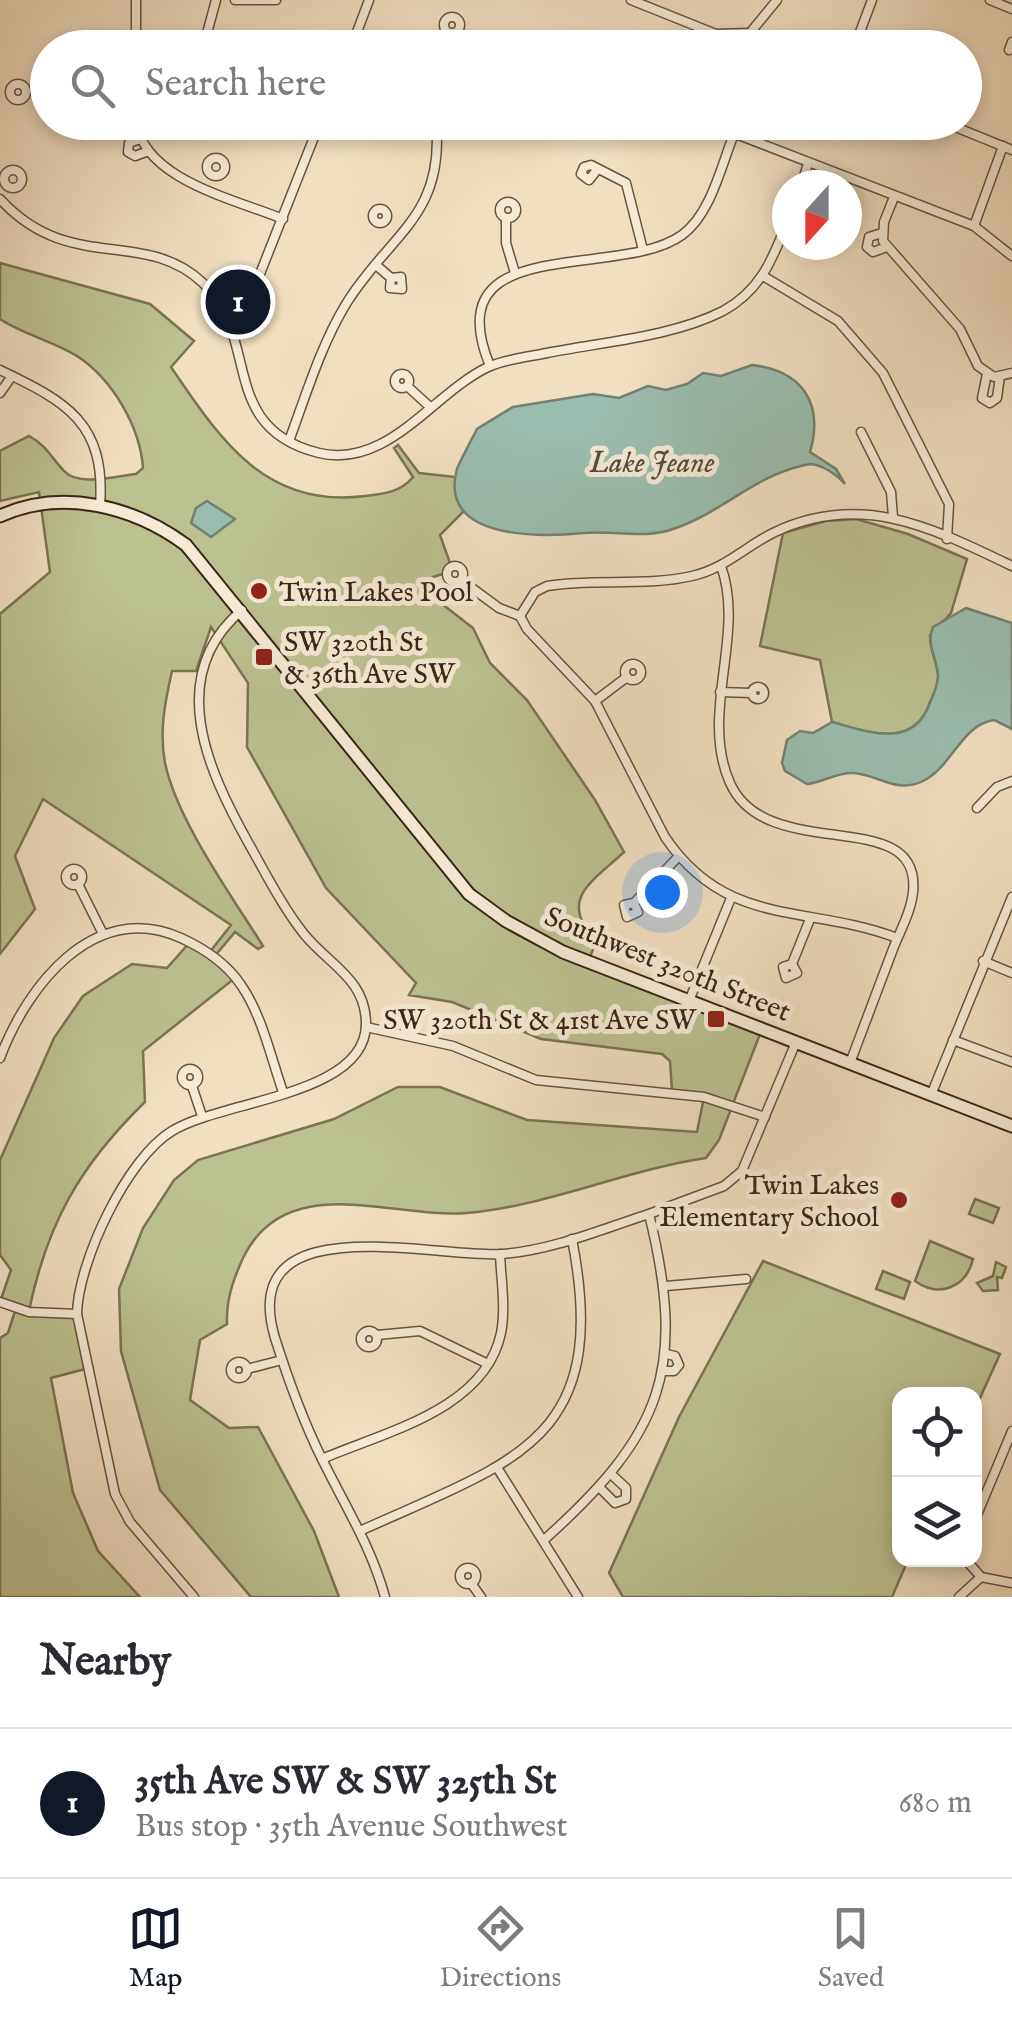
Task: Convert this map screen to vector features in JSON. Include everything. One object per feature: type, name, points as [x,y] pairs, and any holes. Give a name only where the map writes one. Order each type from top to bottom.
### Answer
[{"type":"main road","name":"Southwest 320th Street","points":[[0,516],[43,502],[100,506],[139,518],[174,536],[202,562],[242,610],[470,894],[539,940],[1012,1126]]},
{"type":"street","points":[[136,0],[136,30]]},
{"type":"street","points":[[208,30],[216,0]]},
{"type":"street","points":[[235,0],[276,0]]},
{"type":"street","points":[[358,30],[370,0]]},
{"type":"street","points":[[631,0],[706,30]]},
{"type":"street","points":[[664,13],[669,0]]},
{"type":"street","points":[[754,30],[764,22],[777,0]]},
{"type":"street","points":[[861,30],[872,0]]},
{"type":"street","points":[[990,0],[1012,9]]},
{"type":"street","points":[[974,226],[1008,148],[982,138]]},
{"type":"street","points":[[142,140],[143,146]]},
{"type":"street","points":[[227,314],[254,289],[313,140]]},
{"type":"street","points":[[289,441],[344,308],[423,210],[433,184],[436,140]]},
{"type":"street","points":[[490,366],[479,334],[479,314],[491,290],[515,273],[644,250],[672,241],[694,224],[731,140]]},
{"type":"street","points":[[749,140],[974,226],[1012,256]]},
{"type":"street","points":[[143,146],[134,156],[128,152],[129,143],[143,146],[177,176],[283,219]]},
{"type":"street","points":[[806,170],[808,164]]},
{"type":"street","points":[[596,171],[614,174],[629,188],[644,250]]},
{"type":"street","points":[[208,188],[213,175]]},
{"type":"street","points":[[2,193],[25,223],[60,242],[141,253],[185,269],[216,296],[227,314],[250,402],[272,431],[334,456],[373,449],[391,440],[428,406],[490,366],[698,320],[749,294],[772,256]]},
{"type":"street","points":[[894,197],[882,233],[887,247],[924,284],[994,376],[996,398],[990,403],[982,398],[994,376]]},
{"type":"street","points":[[506,218],[506,243],[515,273]]},
{"type":"street","points":[[386,220],[404,235]]},
{"type":"street","points":[[882,233],[869,238],[866,247],[876,252],[887,247]]},
{"type":"street","points":[[376,264],[391,278]]},
{"type":"street","points":[[763,276],[838,321],[862,344],[889,383],[950,504],[948,539]]},
{"type":"street","points":[[0,370],[57,398],[82,423],[98,462],[100,506]]},
{"type":"street","points":[[994,376],[1012,373]]},
{"type":"street","points":[[0,393],[12,376]]},
{"type":"street","points":[[407,386],[428,406]]},
{"type":"street","points":[[862,432],[891,492],[892,516]]},
{"type":"street","points":[[520,616],[535,592],[547,586],[661,580],[721,566],[766,536],[811,517],[851,511],[892,516],[1012,566]]},
{"type":"street","points":[[721,566],[730,590],[719,739],[730,784],[754,813],[784,829],[875,839],[894,848],[907,863],[913,881],[911,902],[850,1063]]},
{"type":"street","points":[[461,580],[500,608],[520,616],[527,629],[595,701],[678,857],[731,898],[752,907],[810,919],[856,923],[897,938]]},
{"type":"street","points":[[194,1597],[130,1522],[115,1494],[77,1314],[78,1290],[128,1183],[166,1135],[202,1116],[326,1081],[340,1072],[361,1045],[366,1027],[360,992],[305,936],[208,762],[200,702],[204,671],[214,640],[242,610]]},
{"type":"street","points":[[595,701],[627,677]]},
{"type":"street","points":[[720,692],[752,693]]},
{"type":"street","points":[[978,808],[997,787],[1012,781]]},
{"type":"street","points":[[634,903],[678,857]]},
{"type":"street","points":[[78,884],[103,934]]},
{"type":"street","points":[[931,1095],[1012,897]]},
{"type":"street","points":[[690,1000],[731,898]]},
{"type":"street","points":[[792,964],[810,919]]},
{"type":"street","points":[[0,1058],[10,1031],[39,984],[78,948],[121,928],[169,933],[217,960],[241,984],[283,1092]]},
{"type":"street","points":[[983,962],[1012,973]]},
{"type":"street","points":[[366,1027],[452,1046],[536,1080],[704,1096],[765,1117]]},
{"type":"street","points":[[953,1040],[1012,1062]]},
{"type":"street","points":[[385,1597],[362,1530],[322,1459],[282,1360],[270,1316],[282,1274],[297,1258],[326,1247],[500,1254],[572,1239],[734,1180],[742,1171],[796,1042]]},
{"type":"street","points":[[192,1086],[202,1116]]},
{"type":"street","points":[[544,1540],[611,1474],[644,1421],[663,1370],[666,1286],[649,1214]]},
{"type":"street","points":[[362,1530],[498,1470],[553,1418],[572,1380],[584,1322],[582,1284],[572,1239]]},
{"type":"street","points":[[322,1459],[447,1404],[476,1381],[500,1335],[500,1254]]},
{"type":"street","points":[[666,1286],[746,1279]]},
{"type":"street","points":[[0,1302],[29,1312],[77,1314]]},
{"type":"street","points":[[377,1336],[420,1331],[450,1342],[488,1364]]},
{"type":"street","points":[[663,1370],[674,1371],[679,1366],[678,1358],[666,1354]]},
{"type":"street","points":[[247,1370],[282,1360]]},
{"type":"street","points":[[982,1503],[1012,1431]]},
{"type":"street","points":[[498,1470],[578,1597]]},
{"type":"street","points":[[600,1488],[615,1503],[626,1499],[626,1488],[611,1474]]},
{"type":"street","points":[[972,1567],[981,1577],[1012,1583]]},
{"type":"street","points":[[959,1597],[981,1577]]},
{"type":"street","points":[[471,1583],[480,1597]]},
{"type":"green space","points":[[0,263],[150,304],[194,341],[171,367],[189,394],[228,443],[273,480],[299,491],[330,497],[392,491],[413,477],[394,448],[398,445],[419,473],[456,477],[455,489],[465,510],[440,535],[450,563],[443,574],[433,577],[437,600],[473,628],[490,663],[527,700],[595,800],[624,852],[590,883],[579,903],[585,927],[596,943],[588,961],[762,1029],[719,1140],[706,1158],[497,1209],[438,1213],[343,1204],[313,1206],[286,1214],[262,1231],[236,1274],[227,1324],[200,1340],[190,1400],[229,1428],[258,1427],[314,1531],[339,1597],[251,1597],[160,1490],[121,1351],[119,1289],[143,1228],[174,1180],[198,1160],[334,1119],[398,1087],[440,1087],[527,1120],[697,1132],[704,1097],[672,1092],[670,1061],[662,1054],[541,1039],[452,1002],[409,995],[416,983],[326,888],[247,747],[248,683],[211,627],[196,671],[172,671],[165,705],[163,751],[171,785],[193,833],[263,946],[258,949],[235,932],[214,957],[235,978],[143,1051],[145,1102],[102,1148],[70,1197],[46,1250],[29,1311],[77,1314],[89,1368],[51,1378],[73,1493],[98,1551],[140,1597],[0,1597],[0,1338],[8,1333],[16,1308],[0,1302],[11,1270],[0,1255],[0,1160],[54,1038],[83,996],[132,964],[167,968],[190,942],[209,953],[231,925],[43,799],[15,856],[35,909],[0,954],[0,614],[50,572],[39,492],[0,501],[0,451],[29,436],[64,471],[79,479],[136,474],[143,468],[130,420],[102,377],[77,356],[0,319]]},
{"type":"green space","points":[[856,519],[908,534],[967,559],[951,613],[930,635],[938,674],[935,690],[921,719],[900,733],[873,732],[832,722],[820,660],[760,646],[783,533],[826,521]]},
{"type":"green space","points":[[975,1199],[999,1208],[993,1223],[969,1214]]},
{"type":"green space","points":[[930,1241],[973,1259],[958,1283],[933,1289],[915,1281]]},
{"type":"green space","points":[[763,1261],[1000,1354],[982,1394],[982,1387],[892,1387],[892,1567],[905,1567],[892,1597],[623,1597],[609,1573],[679,1417]]},
{"type":"green space","points":[[996,1262],[1006,1267],[1002,1278],[997,1277],[998,1290],[983,1291],[977,1283],[993,1276]]},
{"type":"green space","points":[[883,1271],[910,1282],[904,1299],[876,1289]]},
{"type":"water","name":"Lake Jeane","points":[[752,365],[785,374],[805,393],[814,419],[810,452],[836,469],[845,484],[821,467],[805,465],[770,477],[676,528],[630,534],[544,535],[498,530],[463,510],[455,493],[457,469],[477,429],[513,407],[593,394],[619,398],[648,386],[666,390],[687,384],[703,373],[721,376]]},
{"type":"water","points":[[207,501],[235,519],[211,537],[191,523],[196,508]]},
{"type":"water","points":[[966,608],[1012,623],[1012,729],[994,720],[983,723],[933,774],[905,786],[854,773],[807,784],[785,771],[782,763],[787,740],[800,731],[813,733],[832,722],[873,732],[900,733],[921,719],[938,682],[931,645],[933,627]]},
{"type":"place","name":"35th Ave SW & SW 325th St","points":[[238,302]]},
{"type":"place","name":"Twin Lakes Pool","points":[[259,591]]},
{"type":"place","name":"SW 320th St & 36th Ave SW","points":[[264,657]]},
{"type":"place","name":"SW 320th St & 41st Ave SW","points":[[716,1019]]},
{"type":"place","name":"Twin Lakes Elementary School","points":[[899,1200]]}]
